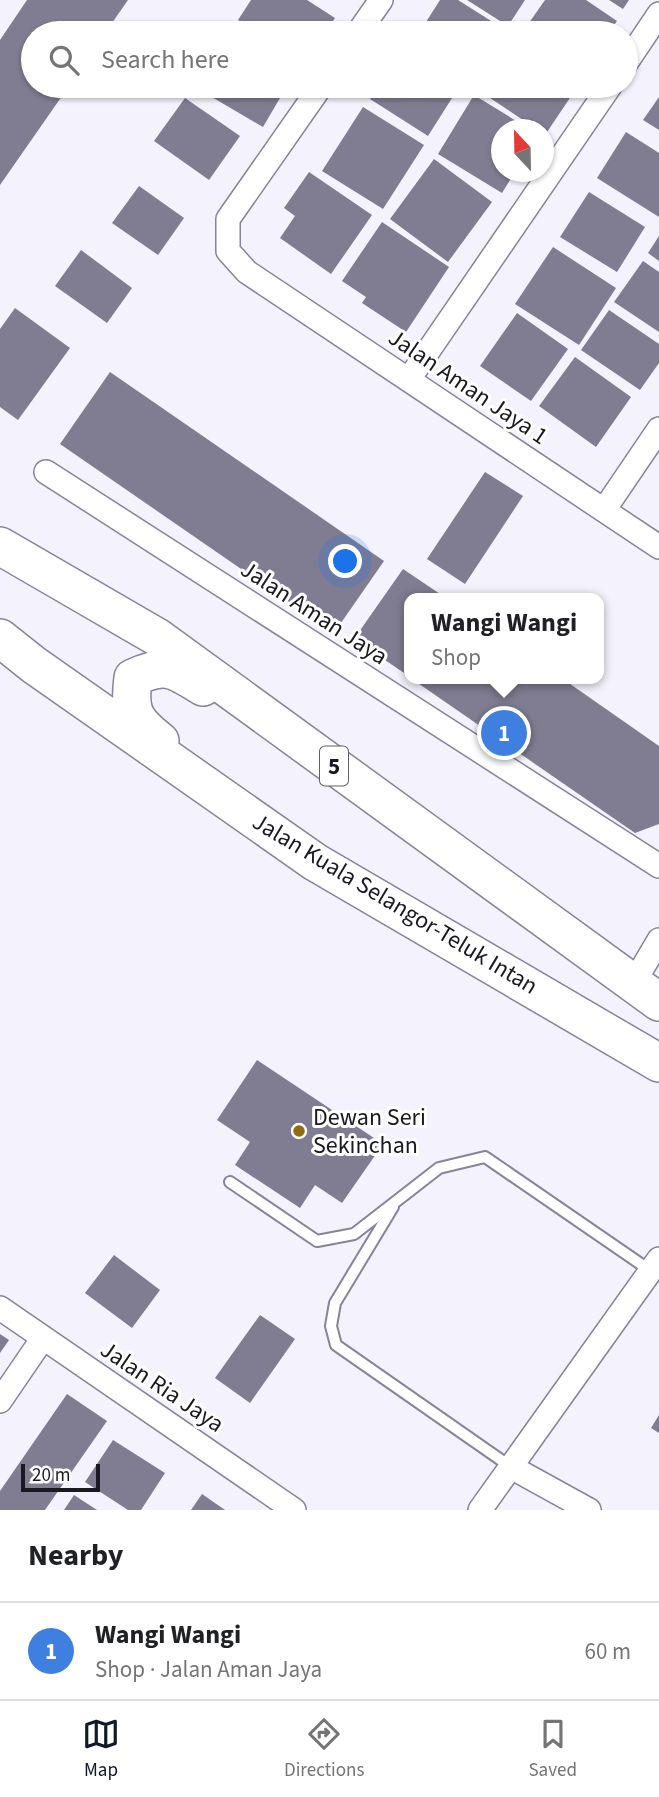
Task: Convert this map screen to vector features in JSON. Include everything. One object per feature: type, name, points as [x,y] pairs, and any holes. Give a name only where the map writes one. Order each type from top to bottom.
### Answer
[{"type":"highway","name":"5","points":[[0,546],[157,637],[646,993]]},
{"type":"highway","name":"Jalan Kuala Selangor-Teluk Intan","points":[[0,638],[34,666],[315,862],[659,1063]]},
{"type":"highway","points":[[315,862],[142,726],[130,702],[133,678],[150,670],[174,669],[368,791]]},
{"type":"street","points":[[366,21],[381,0]]},
{"type":"street","points":[[638,45],[659,14]]},
{"type":"street","name":"Jalan Aman Jaya 1","points":[[313,98],[228,219],[229,251],[247,272],[659,547]]},
{"type":"street","points":[[409,379],[602,98]]},
{"type":"street","points":[[604,510],[659,429]]},
{"type":"street","name":"Jalan Aman Jaya","points":[[46,472],[659,866]]},
{"type":"street","points":[[646,993],[659,940]]},
{"type":"street","points":[[480,1510],[655,1265]]},
{"type":"street","name":"Jalan Ria Jaya","points":[[0,1308],[294,1510]]},
{"type":"street","points":[[0,1401],[43,1338]]},
{"type":"street","points":[[511,1467],[589,1510]]},
{"type":"lane","points":[[230,1182],[317,1241],[354,1234],[439,1168],[485,1157],[655,1265]]},
{"type":"lane","points":[[397,1201],[335,1303],[331,1326],[336,1345],[511,1467]]},
{"type":"building","points":[[27,0],[128,0],[113,21],[21,21],[21,98],[61,98],[0,185],[0,40]]},
{"type":"building","points":[[251,0],[307,0],[335,18],[333,21],[238,20]]},
{"type":"building","points":[[440,0],[458,0],[491,21],[427,21]]},
{"type":"building","points":[[467,0],[525,0],[511,21],[500,21]]},
{"type":"building","points":[[545,0],[586,0],[617,21],[530,21]]},
{"type":"building","points":[[609,0],[629,0],[623,9]]},
{"type":"building","points":[[659,97],[659,130],[643,120]]},
{"type":"building","points":[[185,98],[240,136],[209,180],[154,141]]},
{"type":"building","points":[[213,98],[280,98],[263,127]]},
{"type":"building","points":[[371,98],[452,98],[428,136]]},
{"type":"building","points":[[472,98],[479,98],[513,119],[491,119],[491,182],[509,182],[502,193],[438,154]]},
{"type":"building","points":[[490,98],[570,98],[554,122],[554,119],[522,119]]},
{"type":"building","points":[[363,107],[424,145],[383,209],[322,171]]},
{"type":"building","points":[[626,132],[659,153],[659,217],[597,178]]},
{"type":"building","points":[[434,159],[492,202],[448,262],[390,219]]},
{"type":"building","points":[[309,172],[372,215],[331,274],[280,238],[295,216],[284,208]]},
{"type":"building","points":[[139,186],[184,218],[158,255],[112,223]]},
{"type":"building","points":[[589,192],[645,227],[617,272],[560,237]]},
{"type":"building","points":[[382,222],[449,267],[406,332],[362,303],[366,297],[342,281]]},
{"type":"building","points":[[659,236],[659,261],[648,253]]},
{"type":"building","points":[[553,247],[616,288],[579,345],[515,304]]},
{"type":"building","points":[[81,250],[132,288],[107,323],[55,286]]},
{"type":"building","points":[[643,261],[659,272],[659,332],[614,302]]},
{"type":"building","points":[[15,308],[70,348],[18,420],[0,407],[0,329]]},
{"type":"building","points":[[609,310],[659,344],[659,363],[640,390],[581,350]]},
{"type":"building","points":[[517,313],[568,349],[531,401],[480,366]]},
{"type":"building","points":[[575,357],[631,397],[596,447],[539,406]]},
{"type":"building","points":[[110,372],[384,561],[334,633],[60,444]]},
{"type":"building","points":[[485,472],[523,496],[465,584],[427,559]]},
{"type":"building","points":[[403,569],[439,593],[404,593],[404,673],[354,639]]},
{"type":"building","points":[[419,684],[570,684],[659,746],[659,824],[635,833]]},
{"type":"building","name":"Dewan Seri Sekinchan","points":[[257,1060],[383,1144],[342,1203],[315,1185],[300,1208],[235,1165],[250,1142],[217,1120]]},
{"type":"building","points":[[114,1255],[160,1290],[132,1328],[85,1293]]},
{"type":"building","points":[[260,1315],[295,1339],[250,1403],[215,1378]]},
{"type":"building","points":[[0,1334],[9,1340],[0,1353]]},
{"type":"building","points":[[67,1394],[107,1421],[45,1510],[0,1510],[0,1491]]},
{"type":"building","points":[[659,1415],[659,1433],[651,1428]]},
{"type":"building","points":[[113,1440],[165,1473],[141,1510],[128,1510],[85,1482]]},
{"type":"building","points":[[202,1494],[225,1510],[191,1510]]},
{"type":"building","points":[[74,1495],[97,1510],[64,1510]]},
{"type":"place","name":"Wangi Wangi","points":[[504,733]]},
{"type":"place","name":"Dewan Seri Sekinchan","points":[[299,1131]]}]
